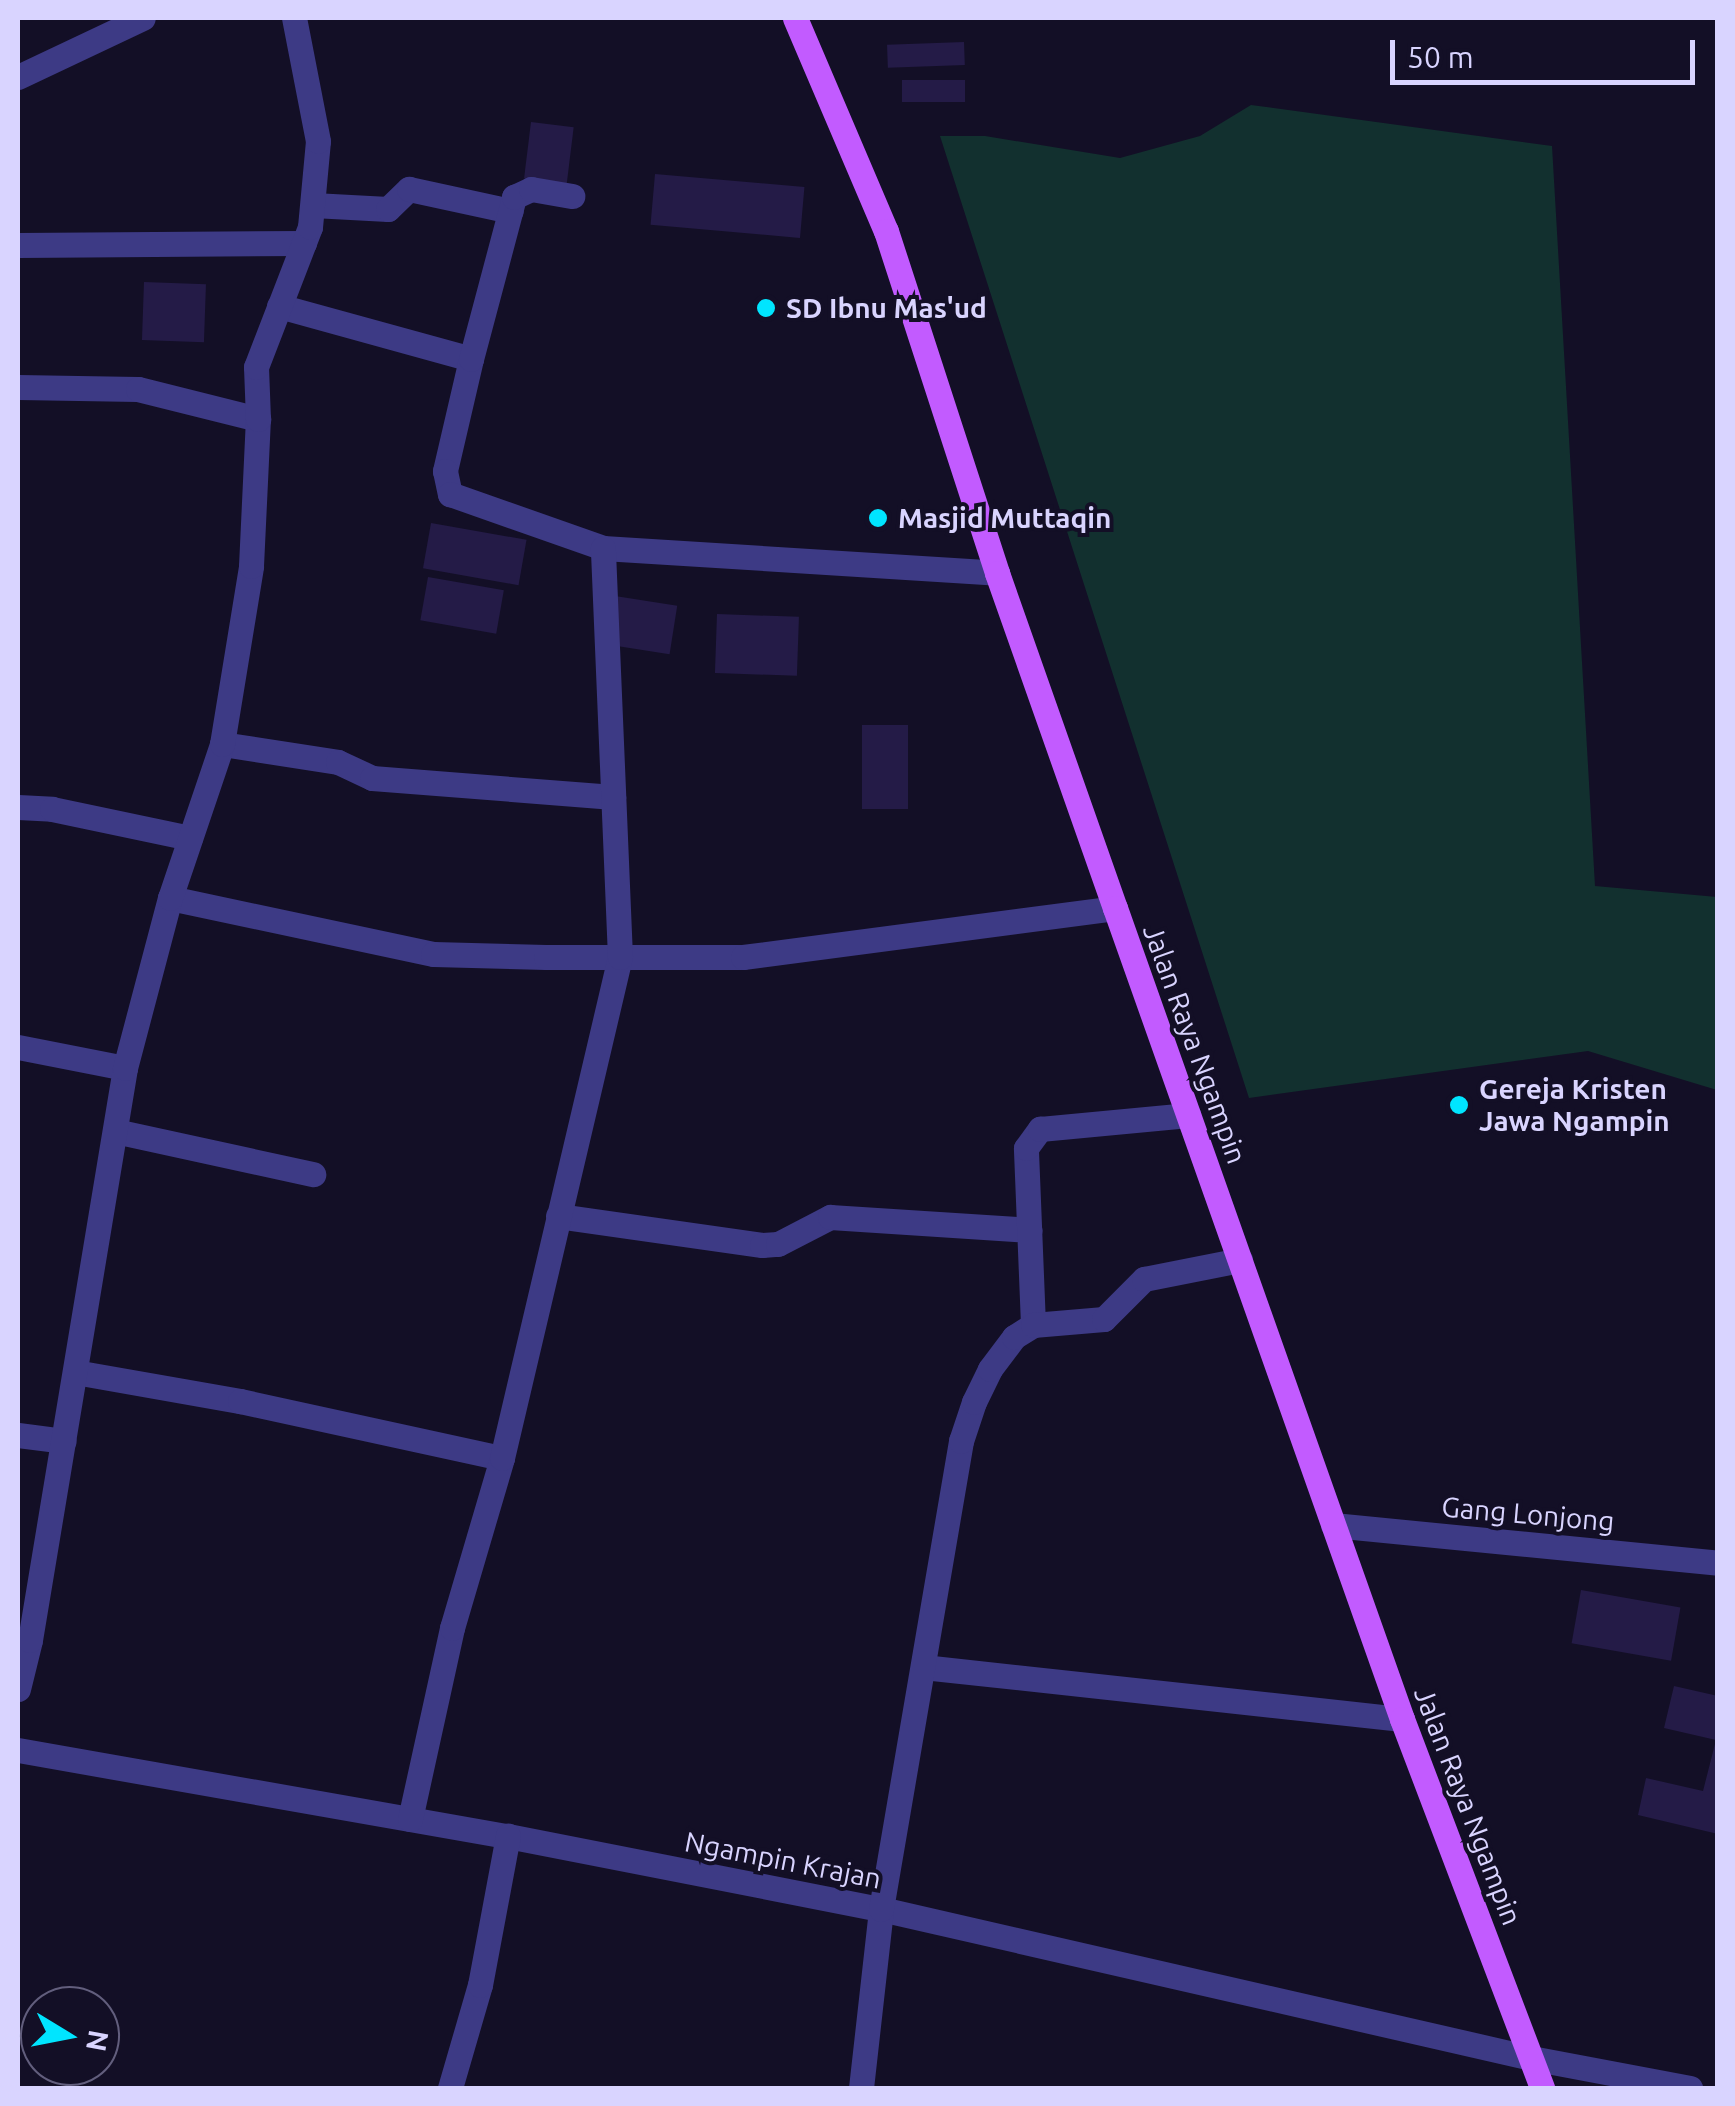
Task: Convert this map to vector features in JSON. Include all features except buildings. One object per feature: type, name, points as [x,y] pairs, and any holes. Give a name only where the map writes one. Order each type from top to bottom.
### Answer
[{"type":"main road","name":"Jalan Raya Ngampin","points":[[795,18],[886,231],[998,574],[1114,908],[1402,1719],[1542,2088]]},
{"type":"street","points":[[18,77],[142,18]]},
{"type":"street","points":[[18,1689],[64,1441],[125,1068],[170,898],[222,744],[251,566],[258,419],[256,367],[304,242],[313,205],[318,141],[294,18]]},
{"type":"street","points":[[572,196],[531,188],[514,197],[445,470],[450,494],[603,548],[998,574]]},
{"type":"street","points":[[313,205],[388,209],[408,190],[510,211]]},
{"type":"street","points":[[18,245],[304,242]]},
{"type":"street","points":[[280,306],[471,358]]},
{"type":"street","points":[[18,387],[138,389],[258,419]]},
{"type":"street","points":[[410,1819],[452,1628],[502,1458],[620,957],[603,548]]},
{"type":"street","points":[[222,744],[338,762],[372,778],[612,797]]},
{"type":"street","points":[[18,808],[52,809],[190,838]]},
{"type":"street","points":[[170,898],[434,954],[620,957],[744,957],[1114,908]]},
{"type":"street","points":[[18,1047],[125,1068]]},
{"type":"street","points":[[1033,1325],[1026,1148],[1040,1129],[1188,1115]]},
{"type":"street","points":[[115,1131],[313,1174]]},
{"type":"street","points":[[558,1216],[762,1246],[778,1244],[830,1217],[1030,1230]]},
{"type":"street","points":[[860,2088],[881,1909],[961,1441],[974,1402],[990,1369],[1014,1337],[1033,1325],[1104,1319],[1144,1280],[1240,1260]]},
{"type":"street","points":[[75,1372],[258,1404],[502,1458]]},
{"type":"street","points":[[18,1435],[64,1441]]},
{"type":"street","name":"Gang Lonjong","points":[[1333,1525],[1718,1563]]},
{"type":"street","points":[[923,1667],[1402,1719]]},
{"type":"street","name":"Ngampin Krajan","points":[[18,1750],[508,1836],[881,1909],[1531,2058],[1690,2088]]},
{"type":"street","points":[[450,2088],[480,1985],[508,1836]]},
{"type":"green space","points":[[1251,105],[1552,146],[1595,886],[1717,897],[1717,1090],[1588,1051],[1249,1098],[940,136],[985,136],[1120,158],[1200,136]]},
{"type":"place","name":"SD Ibnu Mas'ud","points":[[766,308]]},
{"type":"place","name":"Masjid Muttaqin","points":[[878,518]]},
{"type":"place","name":"Gereja Kristen Jawa Ngampin","points":[[1459,1105]]}]
